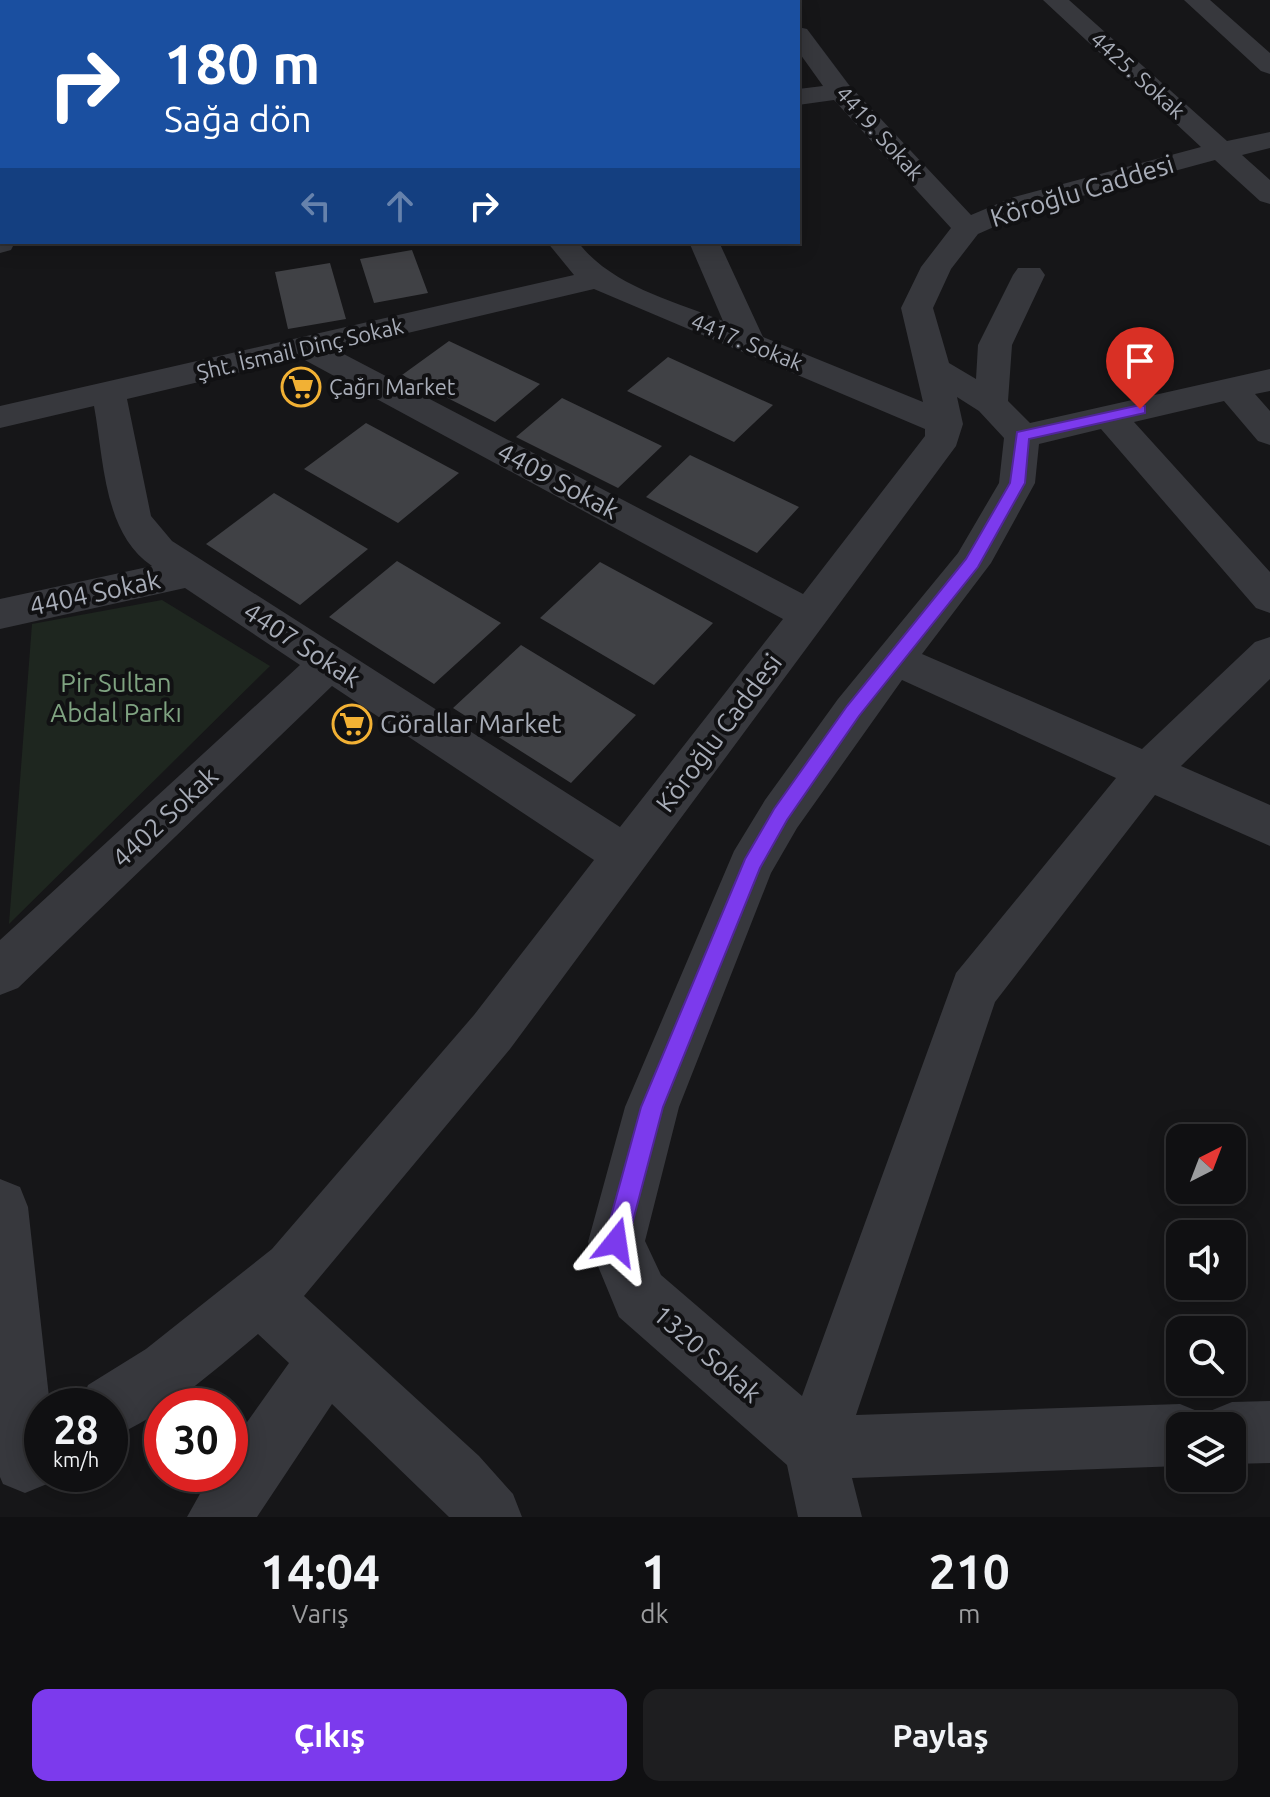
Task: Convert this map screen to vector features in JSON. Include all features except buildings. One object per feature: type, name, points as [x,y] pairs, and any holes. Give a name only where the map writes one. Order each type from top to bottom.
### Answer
[{"type":"street","name":"4425. Sokak","points":[[1055,0],[1270,195]]},
{"type":"street","points":[[1196,0],[1270,66]]},
{"type":"street","name":"4419. Sokak","points":[[800,37],[840,91],[967,228]]},
{"type":"street","points":[[800,97],[840,91]]},
{"type":"street","name":"Köroğlu Caddesi","points":[[128,1395],[167,1370],[292,1269],[492,1032],[943,438],[945,424],[935,369],[917,308],[936,267],[967,228],[1024,203],[1270,140]]},
{"type":"street","name":"4417. Sokak","points":[[563,244],[579,265],[632,295],[945,424]]},
{"type":"street","points":[[632,295],[668,298],[704,287],[710,255]]},
{"type":"street","points":[[710,255],[750,344]]},
{"type":"street","name":"1320 Sokak","points":[[814,1448],[640,1296],[616,1242],[652,1107],[751,865],[790,801],[894,659],[972,563],[1017,483],[995,345],[1029,275]]},
{"type":"street","name":"Şht. İsmail Dinç Sokak","points":[[0,417],[599,279]]},
{"type":"street","name":"4409 Sokak","points":[[307,348],[809,615]]},
{"type":"street","points":[[935,369],[1007,419],[1109,416],[1270,380]]},
{"type":"street","points":[[1232,389],[1270,433]]},
{"type":"street","name":"4407 Sokak","points":[[109,394],[133,519],[158,551],[626,856]]},
{"type":"street","points":[[1109,416],[1270,598]]},
{"type":"street","name":"4404 Sokak","points":[[1,625],[191,572]]},
{"type":"street","points":[[830,1517],[814,1448],[974,990],[1148,771],[1270,653]]},
{"type":"street","points":[[894,659],[1270,826]]},
{"type":"street","name":"4402 Sokak","points":[[0,972],[329,663]]},
{"type":"street","points":[[0,1207],[22,1463]]},
{"type":"street","points":[[259,1295],[457,1478],[490,1517]]},
{"type":"street","points":[[219,1517],[328,1358]]},
{"type":"street","points":[[1246,1433],[1270,1432]]},
{"type":"street","points":[[814,1448],[1166,1435]]},
{"type":"green space","name":"Pir Sultan Abdal Parkı","points":[[162,600],[270,666],[9,924],[32,624]]},
{"type":"place","name":"Çağrı Market","points":[[301,387]]},
{"type":"place","name":"Görallar Market","points":[[352,724]]},
{"type":"route","points":[[616,1242],[652,1107],[751,865],[781,814],[853,711],[972,563],[1017,483],[1022,436],[1140,409]]}]
